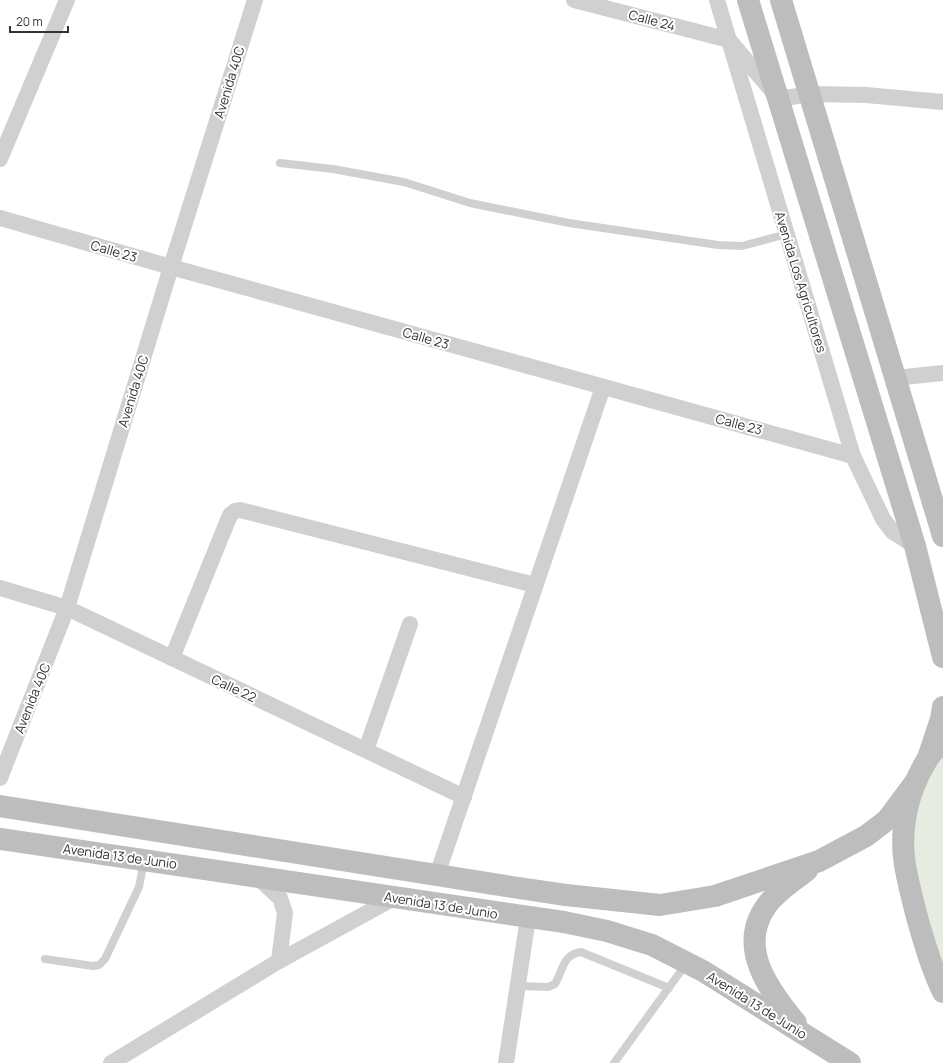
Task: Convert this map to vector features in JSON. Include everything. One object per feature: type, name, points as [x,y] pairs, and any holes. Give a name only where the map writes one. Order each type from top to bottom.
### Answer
[{"type":"street","points":[[0,159],[67,0]]},
{"type":"street","name":"Avenida 40C","points":[[0,778],[68,608],[171,267],[254,0]]},
{"type":"street","name":"Calle 24","points":[[574,0],[729,40]]},
{"type":"street","name":"Avenida Los Agricultores","points":[[717,0],[853,456],[883,519],[893,532],[915,546]]},
{"type":"street","points":[[748,0],[915,546],[943,657]]},
{"type":"street","points":[[781,0],[943,536]]},
{"type":"street","points":[[729,40],[779,99]]},
{"type":"street","points":[[779,99],[810,94],[866,95],[943,102]]},
{"type":"street","name":"Calle 23","points":[[0,218],[171,267],[853,456]]},
{"type":"street","points":[[895,378],[943,373]]},
{"type":"street","points":[[437,875],[603,387]]},
{"type":"street","points":[[172,658],[230,515],[234,511],[240,510],[535,585]]},
{"type":"street","name":"Calle 22","points":[[0,588],[68,608],[464,797]]},
{"type":"street","points":[[366,750],[410,624]]},
{"type":"street","points":[[0,806],[566,895],[660,905],[715,896],[819,861],[866,836],[887,820],[916,781],[928,759],[941,719],[943,707]]},
{"type":"street","points":[[928,759],[943,742]]},
{"type":"street","points":[[916,781],[907,809],[903,836],[904,864],[934,975],[943,992]]},
{"type":"street","name":"Avenida 13 de Junio","points":[[0,839],[528,918],[564,922],[607,931],[652,945],[703,971],[850,1063]]},
{"type":"street","points":[[807,1037],[769,988],[761,971],[756,954],[755,936],[758,919],[768,904],[786,887],[819,861]]},
{"type":"street","points":[[257,877],[280,898],[285,913],[279,961]]},
{"type":"street","points":[[111,1063],[279,961],[394,898]]},
{"type":"street","points":[[506,1063],[528,918]]},
{"type":"lane","points":[[280,163],[333,168],[404,182],[470,203],[568,223],[718,245],[742,246],[787,234]]},
{"type":"lane","points":[[45,959],[99,966],[105,959],[139,887],[144,860]]},
{"type":"lane","points":[[518,986],[548,986],[555,984],[570,955],[582,952],[669,988]]},
{"type":"lane","points":[[614,1063],[686,963]]},
{"type":"shaded area","points":[[943,741],[943,992],[903,836]]}]
